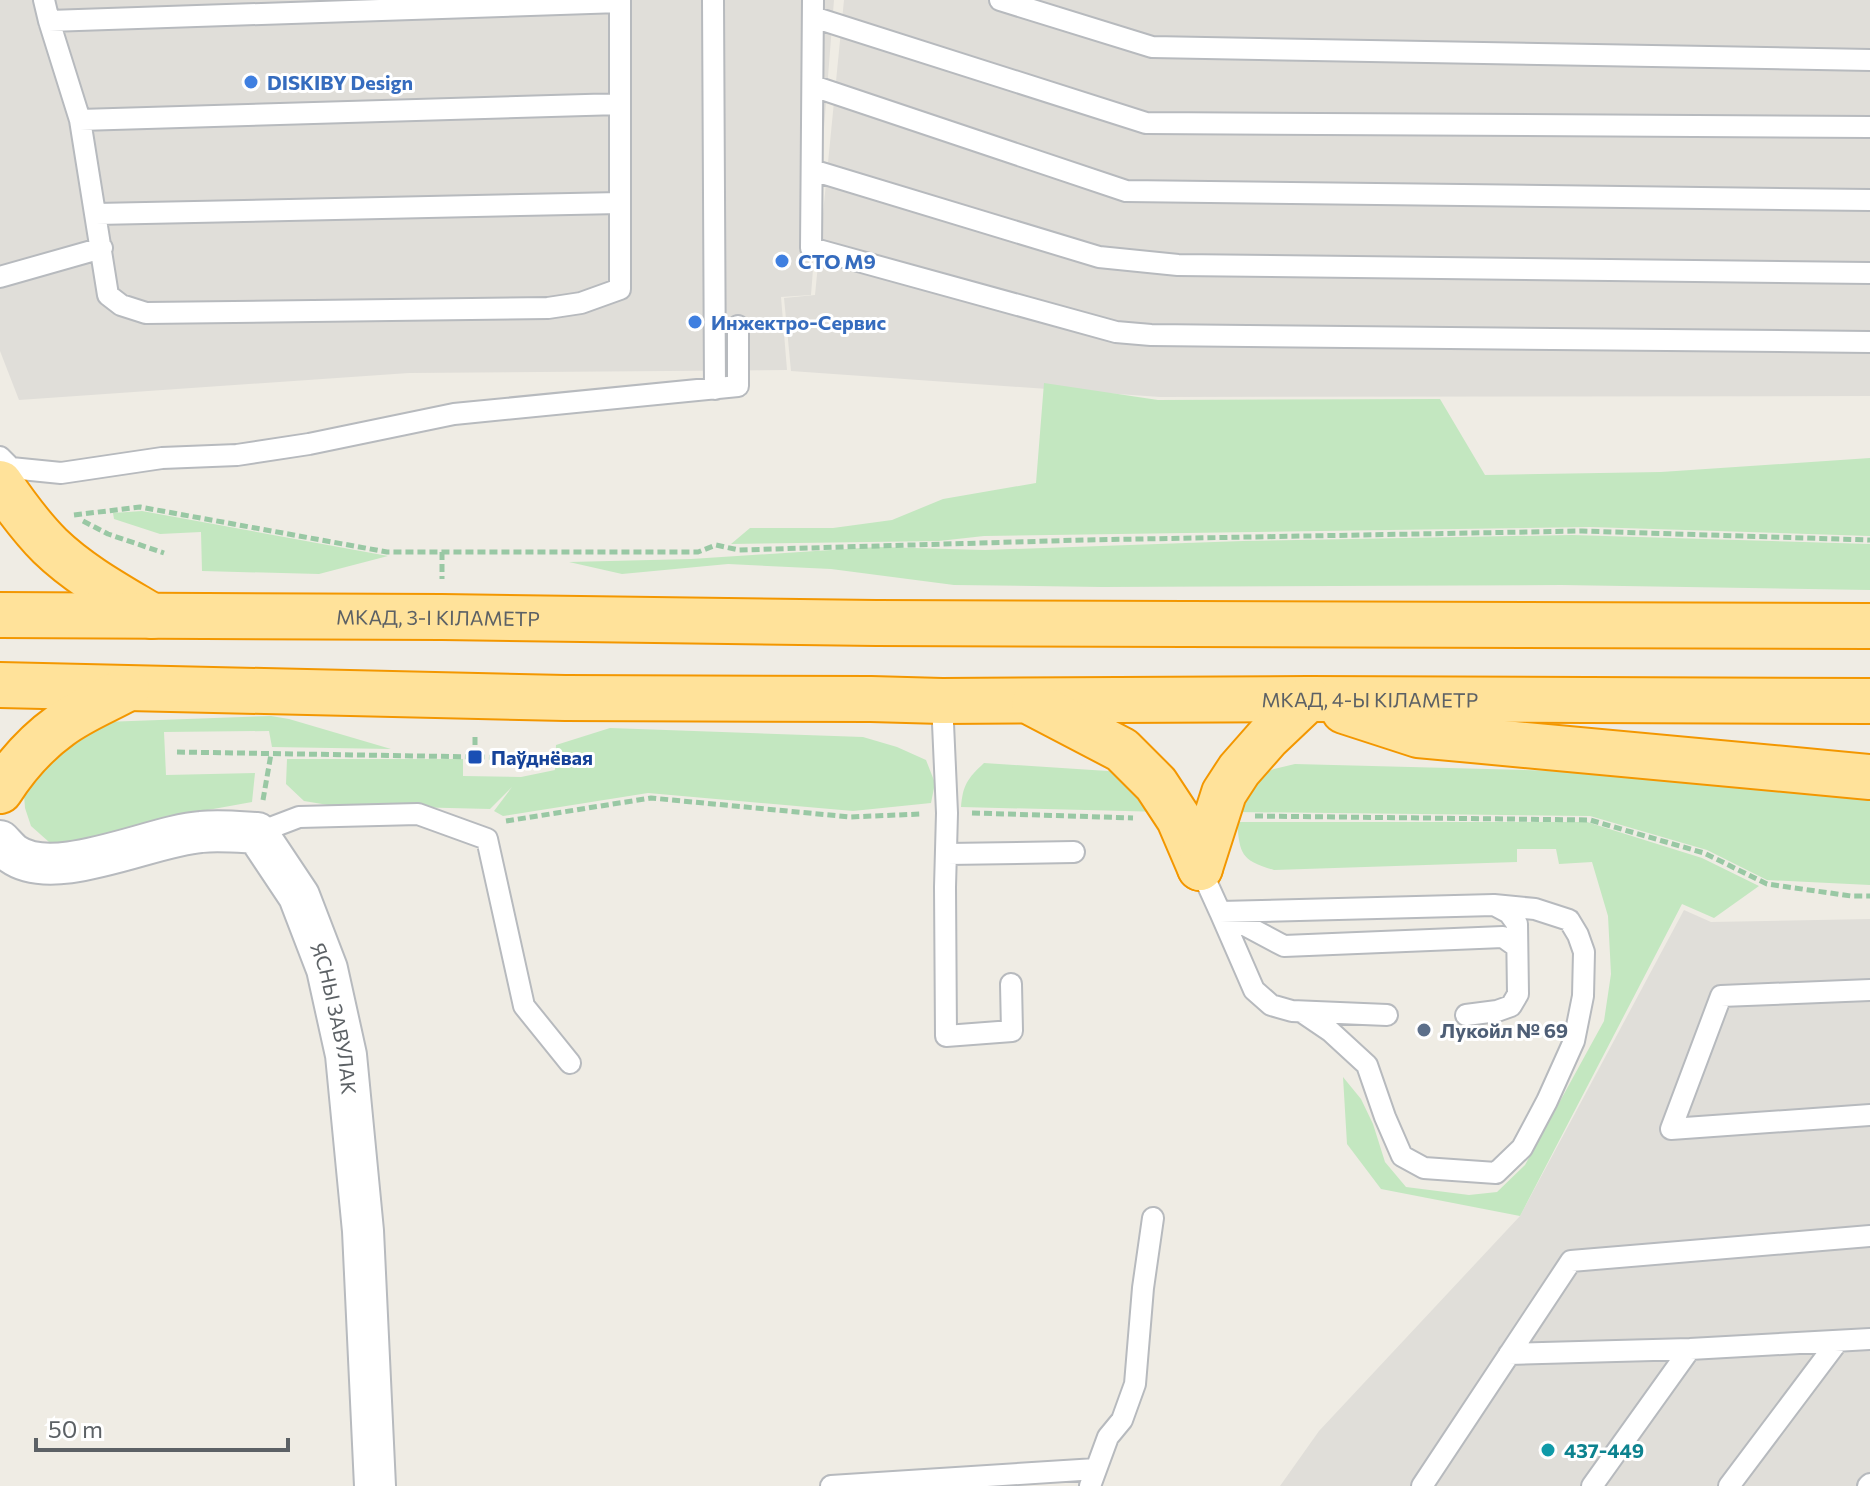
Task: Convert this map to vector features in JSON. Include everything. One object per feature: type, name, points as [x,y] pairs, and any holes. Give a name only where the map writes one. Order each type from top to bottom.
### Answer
[{"type":"highway","points":[[0,483],[20,512],[51,546],[92,579],[154,617]]},
{"type":"highway","name":"МКАД, 3-І КІЛАМЕТР","points":[[0,615],[876,623],[1870,626]]},
{"type":"highway","points":[[0,685],[130,688]]},
{"type":"highway","points":[[0,791],[13,770],[62,725],[130,688]]},
{"type":"highway","name":"МКАД, 4-Ы КІЛАМЕТР","points":[[130,688],[550,698],[942,701],[1870,701]]},
{"type":"highway","points":[[1200,868],[1224,793],[1239,770],[1268,737],[1308,699],[1418,735],[1870,777]]},
{"type":"highway","points":[[1028,701],[1122,750],[1156,784],[1179,819],[1200,868]]},
{"type":"street","points":[[0,841],[15,856],[57,863],[81,861],[200,832],[257,833]]},
{"type":"street","name":"ЯСНЫ ЗАВУЛАК","points":[[257,833],[299,896],[327,969],[346,1055],[363,1231],[375,1486]]},
{"type":"lane","points":[[44,0],[49,21],[80,120],[108,295],[121,305],[146,313],[548,308],[581,303],[620,289],[620,1],[49,21]]},
{"type":"lane","points":[[713,0],[715,389]]},
{"type":"lane","points":[[1000,0],[1152,47],[1870,60]]},
{"type":"lane","points":[[1870,127],[1146,123],[813,8],[811,248],[1116,332],[1151,335],[1870,342]]},
{"type":"lane","points":[[813,86],[1126,191],[1870,200]]},
{"type":"lane","points":[[80,120],[620,104]]},
{"type":"lane","points":[[812,170],[1099,257],[1178,265],[1870,273]]},
{"type":"lane","points":[[96,214],[620,203]]},
{"type":"lane","points":[[0,277],[102,248]]},
{"type":"lane","points":[[0,457],[11,468],[61,473],[162,458],[237,455],[309,444],[454,414],[738,386],[738,326]]},
{"type":"lane","points":[[942,701],[947,854],[946,1036],[1012,1031],[1011,984]]},
{"type":"lane","points":[[257,833],[299,817],[418,814],[487,839],[524,1006],[570,1063]]},
{"type":"lane","points":[[947,854],[1074,852]]},
{"type":"lane","points":[[1200,868],[1254,990],[1271,1005],[1302,1012],[1387,1015]]},
{"type":"lane","points":[[1220,912],[1494,905],[1535,909],[1569,920],[1584,952],[1583,996],[1574,1041],[1522,1148],[1496,1173],[1424,1168],[1402,1156],[1367,1065],[1330,1031],[1302,1012]]},
{"type":"lane","points":[[1466,1015],[1511,1006],[1518,994],[1517,924],[1509,913],[1494,905]]},
{"type":"lane","points":[[1220,912],[1284,946],[1503,937],[1517,947]]},
{"type":"lane","points":[[1870,990],[1721,996],[1671,1129],[1870,1115]]},
{"type":"lane","points":[[831,1486],[1093,1478],[1108,1437],[1122,1420],[1135,1384],[1153,1218]]},
{"type":"lane","points":[[1422,1486],[1571,1261],[1870,1236]]},
{"type":"lane","points":[[1509,1354],[1690,1349],[1870,1339]]},
{"type":"lane","points":[[1729,1486],[1838,1341]]},
{"type":"lane","points":[[1592,1486],[1690,1349]]},
{"type":"path","points":[[164,553],[108,534],[71,515],[140,507],[387,552],[698,552],[716,545],[739,550],[1582,531],[1870,540]]},
{"type":"path","points":[[177,752],[541,758]]},
{"type":"path","points":[[257,833],[271,754]]},
{"type":"shaded area","points":[[0,0],[834,0],[811,295],[781,297],[787,370],[409,373],[19,400],[0,351]]},
{"type":"shaded area","points":[[844,0],[1870,0],[1870,396],[1160,397],[791,371],[784,298],[815,295]]},
{"type":"shaded area","points":[[1684,910],[1711,922],[1870,919],[1870,1486],[1280,1486],[1319,1431],[1520,1216]]},
{"type":"green space","points":[[1044,383],[1158,400],[1440,399],[1485,475],[1661,472],[1870,458],[1870,536],[1590,527],[984,536],[939,541],[731,544],[750,528],[833,528],[892,520],[943,499],[1036,483]]},
{"type":"green space","points":[[142,511],[388,556],[319,574],[202,571],[201,532],[160,534],[114,519],[113,513]]},
{"type":"green space","points":[[1572,535],[1870,544],[1870,590],[1561,585],[954,585],[831,569],[728,564],[622,574],[569,562],[691,559],[877,547],[985,550],[1243,541]]},
{"type":"green space","points":[[271,716],[391,749],[272,747],[269,731],[164,732],[166,775],[255,773],[252,802],[169,817],[66,848],[49,842],[31,826],[24,795],[34,769],[104,722]]},
{"type":"green space","points":[[610,728],[863,737],[926,760],[935,783],[931,803],[853,811],[648,793],[503,816],[494,811],[512,787],[490,809],[328,805],[304,801],[286,784],[287,759],[463,759],[463,776],[521,777],[555,770],[556,745]]},
{"type":"green space","points":[[984,763],[1123,772],[1164,812],[961,807],[967,783]]},
{"type":"green space","points":[[1295,764],[1674,777],[1870,797],[1870,885],[1767,880],[1707,850],[1590,816],[1238,812],[1258,776]]},
{"type":"green space","points":[[1237,822],[1587,822],[1702,858],[1759,886],[1714,918],[1682,904],[1520,1216],[1381,1189],[1347,1144],[1343,1077],[1361,1099],[1385,1162],[1406,1187],[1469,1195],[1497,1192],[1525,1165],[1604,1021],[1611,974],[1608,916],[1592,862],[1559,864],[1556,849],[1517,849],[1517,862],[1274,870],[1244,855]]},
{"type":"place","name":"DISKIBY Design","points":[[251,82]]},
{"type":"place","name":"СТО М9","points":[[782,261]]},
{"type":"place","name":"Инжектро-Сервис","points":[[695,322]]},
{"type":"place","name":"Паўднёвая","points":[[475,757]]},
{"type":"place","name":"Лукойл № 69","points":[[1424,1030]]},
{"type":"place","name":"437-449","points":[[1548,1450]]}]
